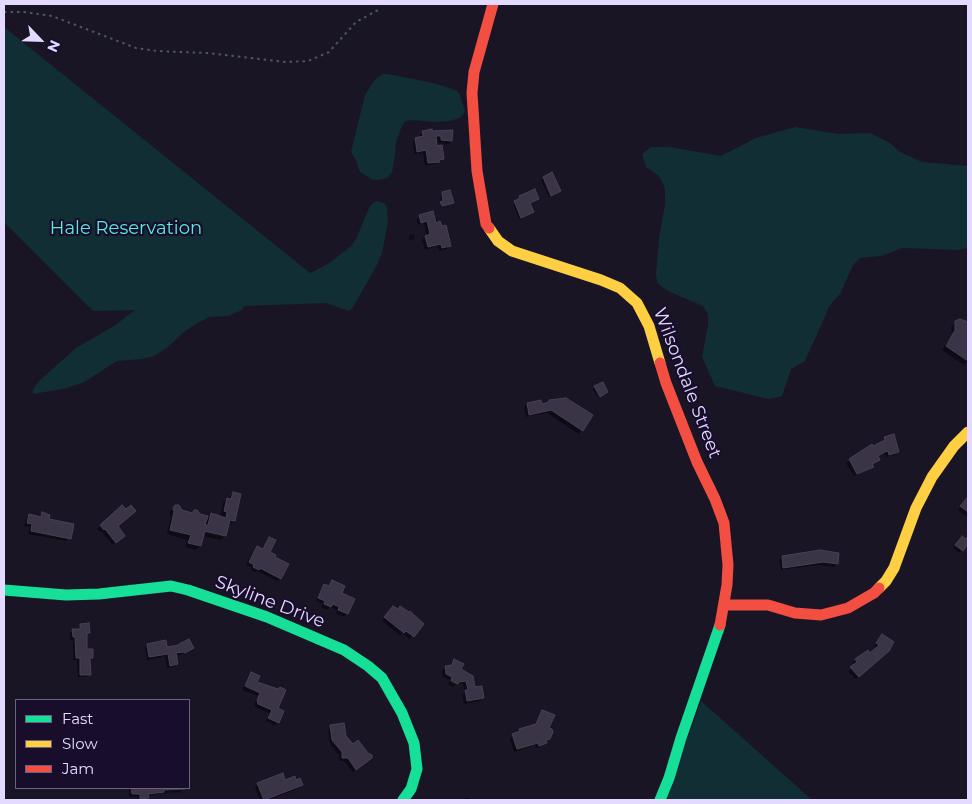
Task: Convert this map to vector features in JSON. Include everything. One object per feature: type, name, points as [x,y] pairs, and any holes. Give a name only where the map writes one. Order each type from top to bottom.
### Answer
[{"type":"street","name":"Wilsondale Street","points":[[493,4],[474,72],[472,93],[477,171],[486,224],[498,241],[512,251],[601,280],[620,288],[632,298],[645,316],[666,383],[697,462],[723,518],[728,555],[724,605],[716,638],[681,738],[670,778],[660,800]]},
{"type":"street","points":[[724,605],[768,606],[795,613],[821,615],[848,608],[874,593],[886,581],[894,568],[919,501],[932,477],[954,446],[968,432]]},
{"type":"street","name":"Skyline Drive","points":[[4,590],[66,595],[99,594],[171,586],[267,617],[344,650],[382,678],[402,713],[414,743],[417,769],[411,788],[404,800]]},
{"type":"path","points":[[4,12],[24,12],[52,16],[136,48],[157,52],[208,53],[284,62],[308,61],[329,52],[356,22],[378,10]]},
{"type":"green space","name":"Hale Reservation","points":[[4,27],[310,273],[328,264],[351,246],[373,203],[377,201],[385,204],[388,222],[382,253],[353,307],[349,311],[326,303],[244,306],[242,310],[228,316],[210,317],[199,322],[154,356],[117,361],[84,382],[67,388],[33,394],[33,390],[38,382],[76,348],[114,326],[135,310],[93,311],[4,222]]},
{"type":"green space","points":[[384,74],[437,84],[457,91],[465,112],[460,118],[449,121],[405,121],[396,142],[392,172],[387,178],[373,180],[360,172],[351,152],[365,95],[374,81]]},
{"type":"green space","points":[[795,127],[838,134],[870,133],[890,143],[900,152],[922,162],[968,166],[968,248],[958,250],[902,248],[881,256],[860,258],[853,265],[840,294],[830,305],[805,361],[791,369],[782,396],[769,399],[715,386],[702,357],[708,326],[708,314],[703,306],[668,291],[657,282],[656,274],[665,204],[665,188],[659,176],[646,167],[642,154],[651,147],[669,147],[721,156],[756,138]]},
{"type":"green space","points":[[701,701],[812,800],[665,800]]},
{"type":"building","points":[[432,129],[432,131],[453,130],[452,141],[441,140],[441,136],[436,136],[437,146],[442,145],[444,159],[439,160],[440,162],[428,163],[426,150],[417,152],[415,138],[423,136],[422,131]]},
{"type":"building","points":[[552,172],[561,191],[551,196],[543,177]]},
{"type":"building","points":[[535,189],[539,199],[530,203],[534,212],[521,218],[514,201],[520,198],[519,196]]},
{"type":"building","points":[[450,190],[454,203],[442,206],[440,202],[443,201],[442,192]]},
{"type":"building","points":[[433,211],[436,223],[440,221],[442,226],[446,225],[451,246],[442,248],[441,244],[428,247],[425,236],[430,234],[427,221],[421,223],[419,215]]},
{"type":"building","points":[[960,319],[968,322],[968,361],[946,346],[955,330],[955,321]]},
{"type":"building","points":[[603,382],[608,392],[600,397],[594,386]]},
{"type":"building","points":[[566,398],[593,415],[583,431],[551,410],[529,415],[527,403],[541,400],[542,404],[549,402],[549,400]]},
{"type":"building","points":[[894,434],[899,452],[889,455],[888,451],[885,452],[878,456],[880,460],[872,464],[874,467],[857,474],[849,459],[872,444],[873,446],[885,440],[884,437]]},
{"type":"building","points":[[233,492],[241,494],[235,521],[230,520],[226,536],[205,531],[201,546],[188,543],[191,535],[170,530],[175,505],[179,505],[182,510],[192,513],[194,510],[197,510],[200,514],[208,516],[205,525],[208,525],[211,513],[226,518],[227,512],[224,511],[227,498],[231,499]]},
{"type":"building","points":[[968,499],[968,512],[960,506]]},
{"type":"building","points":[[122,505],[126,509],[131,505],[136,511],[118,526],[125,536],[116,543],[100,525]]},
{"type":"building","points":[[42,512],[50,515],[49,519],[74,524],[71,539],[31,531],[32,524],[27,523],[29,514],[41,517]]},
{"type":"building","points":[[962,536],[966,539],[968,536],[968,544],[963,551],[955,545]]},
{"type":"building","points":[[269,537],[276,540],[270,552],[276,555],[275,557],[289,564],[281,579],[260,568],[259,570],[253,567],[254,565],[249,562],[257,546],[263,549]]},
{"type":"building","points":[[820,550],[839,553],[838,564],[823,562],[783,568],[782,556]]},
{"type":"building","points":[[332,580],[345,586],[342,593],[355,599],[348,614],[338,610],[339,607],[333,604],[331,607],[324,604],[325,601],[318,598],[324,584],[329,586]]},
{"type":"building","points":[[393,606],[398,609],[400,606],[410,611],[424,624],[414,637],[406,631],[404,633],[384,617]]},
{"type":"building","points":[[89,623],[90,633],[87,633],[87,649],[93,649],[93,658],[90,658],[91,675],[80,675],[80,658],[76,658],[75,637],[73,637],[72,629],[80,629],[80,624]]},
{"type":"building","points":[[882,634],[894,642],[889,651],[859,677],[850,667],[857,662],[855,659],[868,650],[870,653],[879,645],[876,643]]},
{"type":"building","points":[[189,639],[194,648],[185,653],[176,653],[178,664],[170,666],[168,654],[149,657],[147,644],[166,640],[167,647],[179,645]]},
{"type":"building","points":[[454,659],[464,664],[461,669],[473,676],[475,687],[482,686],[484,698],[467,701],[465,690],[468,690],[466,681],[459,682],[458,684],[451,681],[452,677],[446,674],[445,666],[452,665]]},
{"type":"building","points":[[251,672],[260,676],[257,682],[286,690],[278,708],[284,711],[279,723],[268,718],[272,710],[258,704],[257,700],[260,693],[245,686]]},
{"type":"building","points":[[542,710],[555,715],[549,728],[553,732],[550,739],[546,740],[547,743],[539,746],[538,743],[517,749],[512,734],[520,731],[519,729],[536,724]]},
{"type":"building","points":[[344,723],[346,736],[353,744],[358,740],[368,753],[372,755],[372,758],[356,770],[348,758],[342,758],[342,752],[332,740],[330,725]]},
{"type":"building","points":[[283,773],[285,780],[295,776],[296,780],[300,778],[303,785],[264,800],[257,783]]},
{"type":"building","points":[[131,789],[185,789],[164,790],[164,792],[148,794],[149,798],[140,799],[140,794],[132,794]]},
{"type":"traffic: fast","points":[[4,590],[66,595],[99,594],[171,586],[267,617],[344,650],[382,678],[402,713],[414,743],[417,769],[411,789],[403,800]]},
{"type":"traffic: fast","points":[[660,800],[720,625]]},
{"type":"traffic: slow","points":[[489,228],[498,241],[512,251],[620,288],[637,303],[649,326],[660,363]]},
{"type":"traffic: slow","points":[[879,588],[894,568],[916,508],[932,477],[954,446],[968,432]]},
{"type":"traffic: jam","points":[[489,228],[486,224],[477,171],[472,93],[474,72],[493,4]]},
{"type":"traffic: jam","points":[[660,363],[697,462],[724,523],[728,565],[727,585],[720,625]]},
{"type":"traffic: jam","points":[[724,605],[768,605],[795,613],[821,615],[848,608],[879,588]]}]
